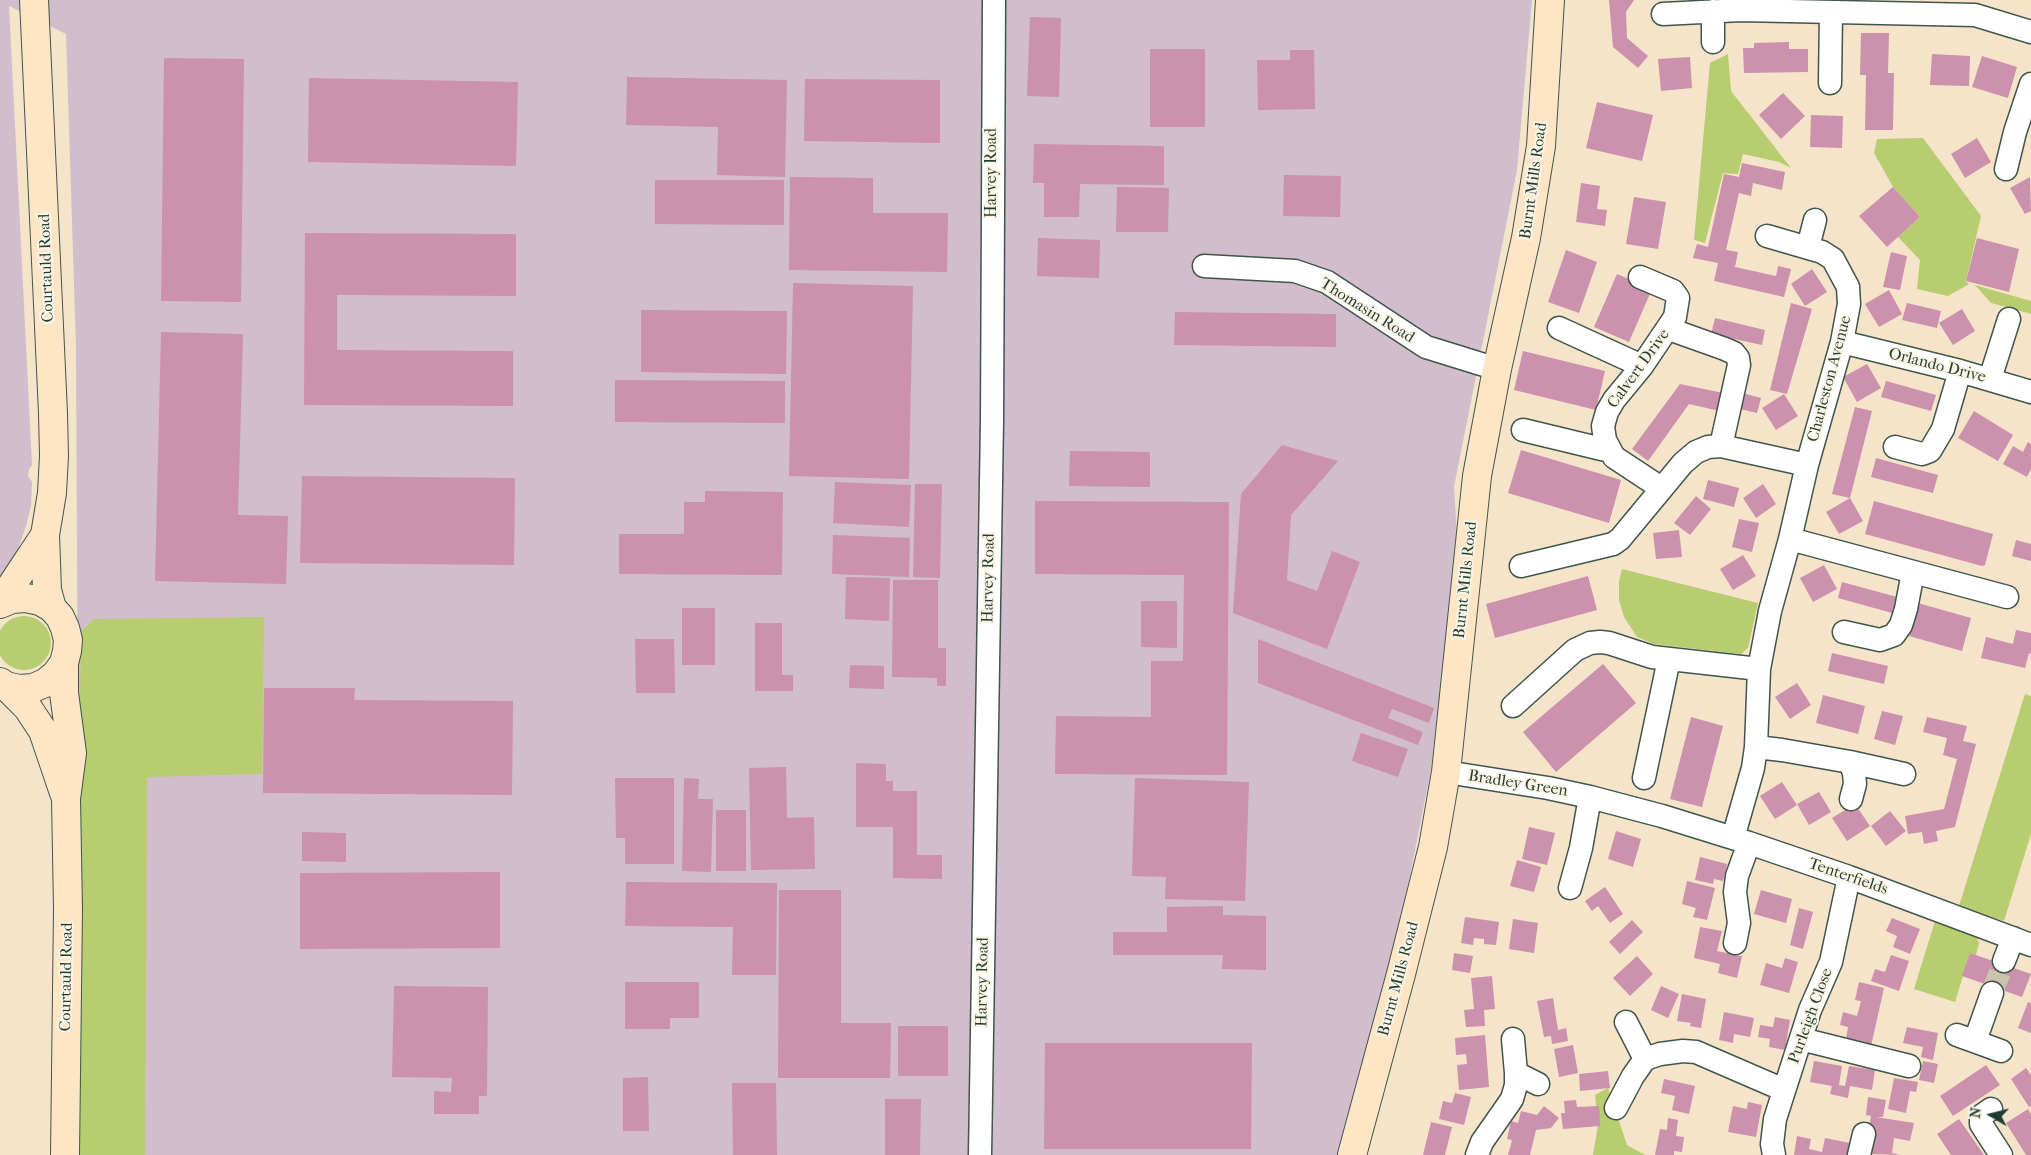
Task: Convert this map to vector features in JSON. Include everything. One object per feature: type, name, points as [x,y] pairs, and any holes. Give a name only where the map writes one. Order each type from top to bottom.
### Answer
[{"type":"street","name":"Courtauld Road","points":[[34,0],[54,447],[52,493],[45,536],[47,590],[52,608]]},
{"type":"street","name":"Harvey Road","points":[[980,1155],[992,420],[994,0]]},
{"type":"street","name":"Burnt Mills Road","points":[[1352,1155],[1420,902],[1433,847],[1446,772],[1477,476],[1497,369],[1526,238],[1541,146],[1550,0]]},
{"type":"street","points":[[1663,14],[1713,11],[1832,13],[1976,8],[2031,32]]},
{"type":"street","points":[[1713,11],[1713,42]]},
{"type":"street","points":[[1830,83],[1832,13]]},
{"type":"street","points":[[2006,169],[2015,132],[2031,84]]},
{"type":"street","points":[[1808,247],[1815,220]]},
{"type":"street","name":"Charleston Avenue","points":[[1736,943],[1738,907],[1734,892],[1756,747],[1759,669],[1770,611],[1790,539],[1807,465],[1842,342],[1849,304],[1848,287],[1832,259],[1822,252],[1808,247],[1767,236]]},
{"type":"street","name":"Thomasin Road","points":[[1204,266],[1295,271],[1327,282],[1426,347],[1497,369]]},
{"type":"street","name":"Calvert Drive","points":[[1610,451],[1605,440],[1604,426],[1607,412],[1614,400],[1642,366],[1675,317],[1678,298],[1672,291],[1640,277]]},
{"type":"street","points":[[1990,379],[2009,319]]},
{"type":"street","points":[[1559,328],[1642,366]]},
{"type":"street","points":[[1668,329],[1726,349],[1734,353],[1738,358],[1739,365],[1721,446]]},
{"type":"street","name":"Orlando Drive","points":[[1842,342],[1960,371],[2031,392]]},
{"type":"street","points":[[1895,447],[1922,454],[1930,450],[1943,429],[1960,371]]},
{"type":"street","points":[[1523,430],[1610,451],[1620,462],[1660,488]]},
{"type":"street","points":[[1521,566],[1605,547],[1620,539],[1660,488],[1683,463],[1696,452],[1708,447],[1721,446],[1807,465]]},
{"type":"street","name":"Courtauld Road","points":[[0,604],[45,536]]},
{"type":"street","points":[[1790,539],[2007,597]]},
{"type":"street","points":[[1844,632],[1880,640],[1894,635],[1901,625],[1906,609],[1913,572]]},
{"type":"street","name":"Courtauld Road","points":[[0,604],[12,599],[26,598],[40,601],[52,608],[60,617],[68,640],[64,663],[64,693],[72,753],[66,799],[68,909],[64,1155]]},
{"type":"street","points":[[1513,706],[1575,650],[1590,643],[1609,643],[1660,658],[1759,669]]},
{"type":"street","points":[[1644,778],[1660,658]]},
{"type":"street","name":"Courtauld Road","points":[[3,684],[19,689],[33,688],[45,683],[56,674],[64,663]]},
{"type":"street","name":"Courtauld Road","points":[[3,684],[28,708],[43,731],[66,799]]},
{"type":"street","points":[[1756,747],[1850,762],[1904,774]]},
{"type":"street","points":[[1850,762],[1854,773],[1851,799]]},
{"type":"street","name":"Bradley Green","points":[[1446,772],[1540,786],[1662,816]]},
{"type":"street","name":"Bradley Green","points":[[1570,888],[1581,848],[1590,797]]},
{"type":"street","name":"Tenterfields","points":[[1662,816],[1849,876],[2022,941]]},
{"type":"street","name":"Purleigh Close","points":[[1774,1155],[1772,1144],[1776,1119],[1810,1010],[1830,962],[1849,876]]},
{"type":"street","points":[[2004,960],[2022,941]]},
{"type":"street","points":[[1992,993],[1966,1038],[2001,1051]]},
{"type":"street","points":[[1626,1022],[1645,1059]]},
{"type":"street","points":[[1477,1155],[1482,1142],[1512,1099],[1516,1085],[1513,1039]]},
{"type":"street","points":[[1801,1039],[1909,1066]]},
{"type":"street","points":[[1616,1108],[1633,1076],[1645,1059],[1660,1054],[1683,1051],[1696,1052],[1784,1090]]},
{"type":"street","points":[[1516,1073],[1538,1084]]},
{"type":"street","points":[[1991,1109],[1981,1116],[1981,1124],[2001,1155]]},
{"type":"shaded area","points":[[0,0],[1532,0],[1517,170],[1454,487],[1457,535],[1431,770],[1409,880],[1342,1155],[80,1155],[76,348],[66,34],[9,6],[32,465],[28,476],[32,482],[31,506],[26,526],[17,552],[0,579]]},
{"type":"green space","points":[[1728,54],[1731,91],[1791,168],[1779,162],[1743,154],[1738,174],[1723,173],[1705,243],[1694,240],[1710,63]]},
{"type":"green space","points":[[1923,138],[1981,216],[1966,281],[1969,284],[1948,296],[1917,289],[1920,260],[1898,237],[1920,217],[1893,187],[1874,153],[1877,139]]},
{"type":"green space","points":[[1975,285],[2031,301],[2031,314],[1991,303]]},
{"type":"green space","points":[[1622,569],[1758,603],[1748,648],[1741,654],[1654,644],[1637,637],[1624,617],[1619,600],[1619,581]]},
{"type":"green space","points":[[24,616],[34,618],[43,624],[49,633],[51,643],[49,653],[43,662],[34,668],[24,670],[14,668],[5,662],[-1,653],[-3,643],[-1,633],[5,624],[14,618]]},
{"type":"green space","points":[[264,617],[262,774],[147,777],[145,1155],[80,1155],[78,862],[81,631],[94,619]]},
{"type":"green space","points":[[2025,694],[2031,696],[2031,834],[2004,921],[1959,906]]},
{"type":"green space","points":[[1935,921],[1970,932],[1977,937],[1979,943],[1976,955],[1970,953],[1955,1002],[1914,989]]},
{"type":"green space","points":[[1608,1088],[1627,1145],[1645,1155],[1593,1155],[1598,1125],[1595,1095]]},
{"type":"building","points":[[1609,0],[1634,0],[1626,12],[1627,38],[1648,56],[1638,68],[1613,47]]},
{"type":"building","points":[[1030,17],[1061,18],[1059,97],[1027,96]]},
{"type":"building","points":[[1861,33],[1889,33],[1888,73],[1894,73],[1893,130],[1865,130],[1866,75],[1860,75]]},
{"type":"building","points":[[1789,42],[1789,49],[1808,49],[1808,72],[1744,73],[1743,48],[1754,48],[1754,43]]},
{"type":"building","points":[[1150,49],[1205,49],[1205,127],[1150,127]]},
{"type":"building","points":[[1290,50],[1314,50],[1315,109],[1258,110],[1257,60],[1290,60]]},
{"type":"building","points":[[1932,54],[1970,56],[1969,86],[1930,85]]},
{"type":"building","points":[[1982,56],[2017,67],[2008,98],[1972,87]]},
{"type":"building","points":[[1690,57],[1692,88],[1661,91],[1658,59]]},
{"type":"building","points":[[164,58],[244,59],[241,302],[161,301]]},
{"type":"building","points":[[627,77],[787,80],[785,177],[717,175],[718,127],[626,125]]},
{"type":"building","points":[[309,78],[518,82],[516,166],[308,162]]},
{"type":"building","points":[[805,79],[940,80],[940,143],[804,141]]},
{"type":"building","points":[[1783,93],[1805,116],[1781,139],[1759,115]]},
{"type":"building","points":[[1597,102],[1653,115],[1642,161],[1586,148]]},
{"type":"building","points":[[1811,115],[1843,116],[1842,148],[1810,147]]},
{"type":"building","points":[[1977,138],[1991,162],[1965,178],[1951,154]]},
{"type":"building","points":[[1034,144],[1164,146],[1164,185],[1080,184],[1079,217],[1044,217],[1044,183],[1033,183]]},
{"type":"building","points":[[1742,163],[1785,172],[1782,190],[1753,183],[1751,196],[1739,193],[1726,250],[1738,252],[1735,267],[1776,276],[1778,266],[1791,269],[1784,297],[1714,281],[1718,263],[1693,258],[1697,244],[1708,247],[1724,174],[1739,177]]},
{"type":"building","points":[[1284,175],[1341,176],[1340,217],[1283,216]]},
{"type":"building","points":[[790,177],[873,178],[873,213],[948,213],[947,272],[789,270]]},
{"type":"building","points":[[2030,177],[2031,211],[2025,214],[2010,188]]},
{"type":"building","points":[[655,180],[784,180],[784,225],[655,224]]},
{"type":"building","points":[[1581,183],[1600,186],[1597,209],[1607,210],[1605,226],[1576,222]]},
{"type":"building","points":[[1117,187],[1169,188],[1168,232],[1116,232]]},
{"type":"building","points":[[1893,187],[1920,217],[1887,247],[1859,216]]},
{"type":"building","points":[[1634,197],[1666,202],[1658,249],[1626,244]]},
{"type":"building","points":[[305,233],[516,234],[516,296],[337,295],[337,350],[513,351],[513,406],[304,405]]},
{"type":"building","points":[[1038,238],[1100,240],[1099,278],[1037,276]]},
{"type":"building","points":[[1977,238],[2019,249],[2009,292],[1966,281]]},
{"type":"building","points":[[1566,250],[1597,262],[1579,313],[1548,302]]},
{"type":"building","points":[[1891,252],[1907,256],[1900,290],[1883,287]]},
{"type":"building","points":[[1812,269],[1827,292],[1805,306],[1791,284]]},
{"type":"building","points":[[1617,274],[1652,289],[1629,342],[1594,327]]},
{"type":"building","points":[[793,283],[913,286],[909,479],[789,476]]},
{"type":"building","points":[[1889,290],[1902,314],[1879,327],[1865,304]]},
{"type":"building","points":[[1791,303],[1812,309],[1787,394],[1770,390]]},
{"type":"building","points":[[1907,303],[1941,311],[1937,328],[1902,320]]},
{"type":"building","points":[[1962,309],[1975,331],[1953,345],[1939,323]]},
{"type":"building","points":[[641,310],[787,311],[786,374],[641,372]]},
{"type":"building","points":[[1175,312],[1336,314],[1336,347],[1174,345]]},
{"type":"building","points":[[1715,318],[1765,330],[1762,345],[1711,334]]},
{"type":"building","points":[[161,332],[243,334],[238,515],[288,516],[286,584],[155,581]]},
{"type":"building","points":[[1523,351],[1605,371],[1596,410],[1514,390]]},
{"type":"building","points":[[1867,364],[1881,388],[1857,402],[1843,377]]},
{"type":"building","points":[[615,380],[785,381],[785,423],[615,422]]},
{"type":"building","points":[[1886,381],[1936,395],[1931,411],[1881,397]]},
{"type":"building","points":[[1680,384],[1728,394],[1724,412],[1689,404],[1648,461],[1632,449]]},
{"type":"building","points":[[1735,391],[1761,398],[1757,413],[1731,407]]},
{"type":"building","points":[[1784,394],[1798,416],[1776,430],[1762,408]]},
{"type":"building","points":[[1855,407],[1872,411],[1850,498],[1832,494]]},
{"type":"building","points":[[1974,411],[2013,435],[1998,461],[1958,438]]},
{"type":"building","points":[[2028,442],[2031,444],[2031,469],[2027,477],[2003,464],[2013,446],[2023,452]]},
{"type":"building","points":[[1282,445],[1338,461],[1291,515],[1287,580],[1317,591],[1332,551],[1360,562],[1327,649],[1233,613],[1241,494]]},
{"type":"building","points":[[1521,450],[1621,480],[1609,523],[1508,493]]},
{"type":"building","points":[[1070,451],[1150,452],[1150,487],[1069,486]]},
{"type":"building","points":[[1876,458],[1938,475],[1933,493],[1871,477]]},
{"type":"building","points":[[302,476],[515,478],[514,565],[300,563]]},
{"type":"building","points":[[1708,480],[1739,488],[1734,507],[1703,499]]},
{"type":"building","points":[[835,482],[911,485],[909,527],[833,523]]},
{"type":"building","points":[[915,484],[942,484],[940,578],[913,577]]},
{"type":"building","points":[[1763,484],[1776,504],[1756,518],[1743,498]]},
{"type":"building","points":[[705,491],[783,492],[782,575],[619,574],[619,534],[684,534],[684,502],[705,502]]},
{"type":"building","points":[[1696,496],[1711,509],[1690,535],[1674,523]]},
{"type":"building","points":[[1850,498],[1863,521],[1839,534],[1826,512]]},
{"type":"building","points":[[1035,501],[1229,502],[1227,775],[1055,774],[1056,716],[1151,717],[1151,661],[1183,661],[1184,575],[1035,574]]},
{"type":"building","points":[[1874,501],[1993,534],[1985,565],[1982,566],[1865,534]]},
{"type":"building","points":[[1739,519],[1759,523],[1752,552],[1732,547]]},
{"type":"building","points":[[1679,530],[1682,557],[1656,559],[1653,533]]},
{"type":"building","points":[[833,535],[910,538],[909,577],[832,574]]},
{"type":"building","points":[[2016,540],[2031,544],[2031,561],[2012,556]]},
{"type":"building","points":[[1743,555],[1756,576],[1733,590],[1720,569]]},
{"type":"building","points":[[1824,565],[1837,589],[1813,602],[1800,578]]},
{"type":"building","points":[[1588,576],[1597,610],[1495,638],[1486,604]]},
{"type":"building","points":[[846,577],[890,578],[889,621],[845,619]]},
{"type":"building","points":[[893,580],[938,580],[938,648],[946,648],[946,686],[937,686],[937,678],[892,677]]},
{"type":"building","points":[[1842,582],[1897,597],[1892,613],[1838,598]]},
{"type":"building","points":[[1141,601],[1177,601],[1177,648],[1141,647]]},
{"type":"building","points":[[1918,603],[1971,618],[1962,651],[1909,636]]},
{"type":"building","points":[[682,608],[715,608],[715,665],[682,665]]},
{"type":"building","points":[[755,623],[782,623],[782,675],[793,675],[793,691],[755,691]]},
{"type":"building","points":[[2016,630],[2031,633],[2031,654],[2029,653],[2025,668],[1981,658],[1986,637],[2013,644]]},
{"type":"building","points":[[635,639],[674,639],[675,693],[636,693]]},
{"type":"building","points":[[1258,639],[1434,708],[1429,723],[1392,709],[1388,718],[1423,732],[1418,745],[1258,683]]},
{"type":"building","points":[[1832,653],[1888,666],[1884,684],[1828,671]]},
{"type":"building","points":[[1603,664],[1636,703],[1556,772],[1523,732]]},
{"type":"building","points":[[850,665],[884,666],[884,689],[849,688]]},
{"type":"building","points":[[1797,683],[1811,705],[1790,719],[1775,697]]},
{"type":"building","points":[[264,688],[355,688],[354,700],[513,701],[512,795],[263,793]]},
{"type":"building","points":[[1823,695],[1865,706],[1858,734],[1816,723]]},
{"type":"building","points":[[1882,711],[1903,716],[1895,745],[1874,739]]},
{"type":"building","points":[[1691,717],[1723,726],[1702,807],[1670,799]]},
{"type":"building","points":[[1927,717],[1967,726],[1963,741],[1976,744],[1955,827],[1936,831],[1938,841],[1924,844],[1922,832],[1908,834],[1905,816],[1944,809],[1957,759],[1943,755],[1947,738],[1923,732]]},
{"type":"building","points":[[1361,733],[1408,749],[1398,777],[1352,761]]},
{"type":"building","points":[[856,763],[886,764],[886,781],[893,781],[893,791],[917,791],[917,855],[942,855],[942,879],[893,878],[893,827],[856,827]]},
{"type":"building","points":[[786,767],[787,818],[814,817],[815,869],[751,870],[749,768]]},
{"type":"building","points":[[615,778],[674,778],[674,864],[625,864],[625,838],[616,838]]},
{"type":"building","points":[[684,778],[699,779],[698,799],[713,799],[711,872],[682,871]]},
{"type":"building","points":[[1135,778],[1249,782],[1245,901],[1165,899],[1166,877],[1132,876]]},
{"type":"building","points":[[1782,782],[1797,805],[1775,819],[1760,796]]},
{"type":"building","points":[[1819,792],[1831,812],[1809,825],[1797,804]]},
{"type":"building","points":[[1855,804],[1870,826],[1847,841],[1832,818]]},
{"type":"building","points":[[716,810],[746,810],[746,871],[716,871]]},
{"type":"building","points":[[1890,811],[1906,831],[1886,846],[1871,826]]},
{"type":"building","points":[[1529,827],[1555,833],[1547,865],[1522,859]]},
{"type":"building","points":[[1616,831],[1641,839],[1633,867],[1608,859]]},
{"type":"building","points":[[302,832],[346,833],[346,862],[302,861]]},
{"type":"building","points":[[1700,857],[1727,864],[1723,881],[1714,879],[1713,884],[1695,880]]},
{"type":"building","points":[[1517,860],[1541,867],[1534,892],[1510,886]]},
{"type":"building","points":[[500,872],[500,948],[300,949],[300,873]]},
{"type":"building","points":[[1687,881],[1715,888],[1707,920],[1693,917],[1696,908],[1682,904]]},
{"type":"building","points":[[626,882],[777,883],[776,975],[732,975],[733,927],[625,926]]},
{"type":"building","points":[[1605,887],[1623,914],[1610,923],[1598,906],[1592,911],[1585,901]]},
{"type":"building","points":[[779,890],[841,890],[841,1023],[891,1023],[890,1078],[778,1078]]},
{"type":"building","points":[[1761,890],[1792,899],[1786,923],[1754,914]]},
{"type":"building","points":[[1223,906],[1223,915],[1266,916],[1266,970],[1222,969],[1223,955],[1113,955],[1113,932],[1167,932],[1167,907]]},
{"type":"building","points":[[1799,908],[1813,912],[1803,949],[1790,945]]},
{"type":"building","points":[[1465,917],[1499,922],[1496,945],[1484,944],[1484,939],[1474,938],[1473,945],[1461,943]]},
{"type":"building","points":[[1892,918],[1920,929],[1910,954],[1893,947],[1897,936],[1886,931]]},
{"type":"building","points":[[1513,919],[1538,923],[1534,953],[1509,949]]},
{"type":"building","points":[[1632,920],[1643,932],[1620,954],[1609,942]]},
{"type":"building","points":[[1700,927],[1722,931],[1717,951],[1742,956],[1737,978],[1718,973],[1720,964],[1694,958]]},
{"type":"building","points":[[1454,953],[1473,956],[1470,973],[1452,970]]},
{"type":"building","points":[[1970,953],[2031,974],[2022,997],[1962,976]]},
{"type":"building","points":[[1891,955],[1909,961],[1899,991],[1871,981],[1875,969],[1885,972]]},
{"type":"building","points":[[1637,956],[1653,974],[1630,996],[1613,978]]},
{"type":"building","points":[[1785,958],[1798,962],[1789,993],[1760,985],[1766,963],[1782,968]]},
{"type":"building","points":[[1492,976],[1495,1009],[1484,1010],[1485,1026],[1466,1027],[1464,1010],[1474,1009],[1471,978]]},
{"type":"building","points":[[625,982],[699,982],[699,1018],[670,1018],[670,1029],[625,1029]]},
{"type":"building","points":[[1859,982],[1884,988],[1871,1046],[1846,1040],[1848,1027],[1840,1025],[1843,1012],[1857,1016],[1861,1001],[1855,1000]]},
{"type":"building","points":[[394,986],[488,987],[487,1096],[479,1096],[479,1114],[434,1114],[434,1091],[451,1092],[452,1078],[392,1077]]},
{"type":"building","points":[[1661,986],[1679,994],[1668,1018],[1651,1010]]},
{"type":"building","points":[[1682,994],[1706,999],[1701,1028],[1690,1026],[1691,1023],[1677,1021]]},
{"type":"building","points":[[1553,998],[1558,1030],[1566,1028],[1568,1041],[1552,1044],[1551,1036],[1544,1037],[1537,1001]]},
{"type":"building","points":[[2028,1002],[2031,1003],[2031,1033],[2018,1028]]},
{"type":"building","points":[[1724,1012],[1754,1018],[1750,1037],[1734,1034],[1733,1043],[1719,1040]]},
{"type":"building","points":[[1775,1017],[1790,1020],[1785,1050],[1769,1047],[1770,1039],[1758,1037],[1760,1025],[1773,1027]]},
{"type":"building","points":[[898,1026],[948,1026],[948,1076],[898,1076]]},
{"type":"building","points":[[1907,1027],[1938,1033],[1933,1060],[1921,1057],[1923,1047],[1903,1043]]},
{"type":"building","points":[[1485,1035],[1489,1087],[1459,1090],[1457,1065],[1467,1064],[1466,1054],[1456,1055],[1455,1038]]},
{"type":"building","points":[[1045,1043],[1252,1043],[1251,1149],[1044,1149]]},
{"type":"building","points":[[1573,1045],[1578,1073],[1559,1077],[1554,1049]]},
{"type":"building","points":[[1814,1061],[1842,1066],[1839,1085],[1845,1086],[1849,1066],[1875,1070],[1872,1090],[1850,1086],[1848,1098],[1830,1094],[1832,1086],[1810,1082]]},
{"type":"building","points":[[1923,1061],[1938,1064],[1934,1083],[1919,1080]]},
{"type":"building","points":[[1986,1065],[2000,1085],[1953,1116],[1940,1096]]},
{"type":"building","points":[[2026,1068],[2031,1075],[2031,1106],[2029,1107],[2011,1079]]},
{"type":"building","points":[[1608,1071],[1610,1088],[1580,1091],[1579,1074]]},
{"type":"building","points":[[648,1077],[649,1131],[623,1131],[623,1078]]},
{"type":"building","points":[[1894,1078],[1918,1082],[1916,1092],[1910,1091],[1906,1113],[1888,1109]]},
{"type":"building","points":[[1664,1079],[1695,1086],[1689,1114],[1672,1110],[1675,1096],[1661,1093]]},
{"type":"building","points":[[732,1083],[776,1083],[777,1155],[733,1155]]},
{"type":"building","points":[[1455,1093],[1471,1097],[1464,1125],[1439,1119],[1443,1101],[1452,1103]]},
{"type":"building","points":[[1868,1097],[1886,1100],[1883,1117],[1876,1117],[1914,1123],[1910,1141],[1894,1138],[1892,1153],[1900,1155],[1871,1154],[1874,1134],[1868,1133],[1871,1116],[1866,1115]]},
{"type":"building","points":[[885,1099],[921,1099],[920,1155],[885,1155]]},
{"type":"building","points":[[1576,1100],[1577,1107],[1599,1106],[1600,1126],[1563,1129],[1561,1113],[1565,1113],[1564,1101]]},
{"type":"building","points":[[1748,1102],[1762,1105],[1756,1137],[1728,1132],[1733,1106],[1747,1109]]},
{"type":"building","points":[[1544,1106],[1559,1118],[1551,1128],[1536,1130],[1530,1155],[1508,1155],[1512,1140],[1507,1139],[1511,1121],[1518,1123],[1521,1111],[1537,1115]]},
{"type":"building","points":[[2028,1109],[2031,1114],[2031,1155],[2026,1155],[2006,1123]]},
{"type":"building","points":[[1668,1118],[1678,1120],[1676,1136],[1684,1137],[1682,1152],[1674,1151],[1674,1155],[1655,1155],[1660,1129],[1667,1130]]},
{"type":"building","points":[[1959,1119],[1984,1155],[1951,1155],[1937,1134]]},
{"type":"building","points":[[1431,1122],[1452,1127],[1445,1155],[1423,1155]]},
{"type":"building","points":[[1797,1136],[1811,1139],[1809,1149],[1822,1152],[1825,1138],[1850,1143],[1848,1155],[1794,1155]]},
{"type":"tunnel","points":[[1992,993],[2004,961]]}]
